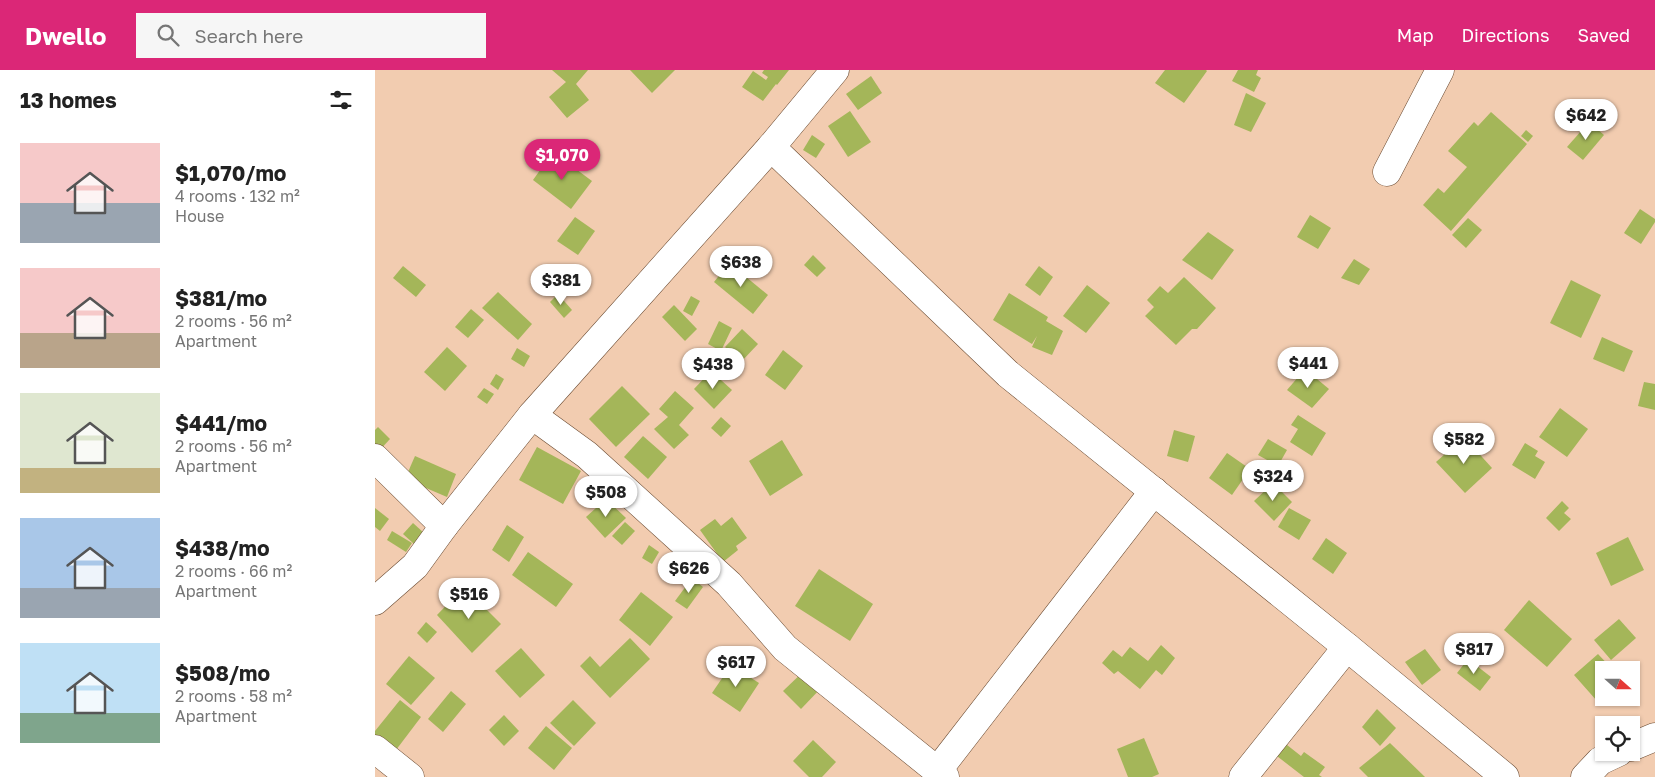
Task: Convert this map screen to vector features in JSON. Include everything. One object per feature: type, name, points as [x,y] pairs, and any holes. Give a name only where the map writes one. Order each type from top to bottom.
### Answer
[{"type":"street","points":[[375,600],[415,566],[444,526],[532,415],[771,147],[835,70]]},
{"type":"street","points":[[1387,172],[1440,70]]},
{"type":"street","points":[[771,147],[1008,374],[1505,777]]},
{"type":"street","points":[[532,415],[587,455],[729,584],[785,648],[941,774],[1154,491]]},
{"type":"street","points":[[375,458],[444,526]]},
{"type":"street","points":[[1243,777],[1347,647]]},
{"type":"street","points":[[1640,743],[1655,737]]},
{"type":"street","points":[[375,749],[410,777]]},
{"type":"street","points":[[1585,777],[1600,761]]},
{"type":"building","points":[[552,70],[588,70],[576,84],[589,100],[567,118],[549,97],[566,82]]},
{"type":"building","points":[[630,70],[675,70],[652,93]]},
{"type":"building","points":[[764,70],[789,70],[763,101],[742,87],[753,71],[766,80],[768,77],[762,73]]},
{"type":"building","points":[[1165,70],[1207,71],[1184,103],[1155,83]]},
{"type":"building","points":[[1238,70],[1258,70],[1256,75],[1261,78],[1254,92],[1232,81]]},
{"type":"building","points":[[871,76],[882,93],[858,110],[846,94]]},
{"type":"building","points":[[1246,93],[1266,103],[1251,132],[1234,125]]},
{"type":"building","points":[[850,111],[871,142],[848,157],[828,126]]},
{"type":"building","points":[[1491,112],[1527,144],[1451,231],[1423,205],[1438,188],[1444,193],[1467,167],[1448,151],[1474,122],[1478,126]]},
{"type":"building","points":[[1589,122],[1604,135],[1583,160],[1567,147]]},
{"type":"building","points":[[1526,130],[1533,136],[1528,142],[1521,136]]},
{"type":"building","points":[[812,135],[825,144],[816,158],[803,150]]},
{"type":"building","points":[[553,152],[592,181],[571,209],[533,180]]},
{"type":"building","points":[[1640,209],[1655,219],[1641,244],[1624,233]]},
{"type":"building","points":[[1310,215],[1331,228],[1318,249],[1297,237]]},
{"type":"building","points":[[575,217],[595,231],[578,255],[557,241]]},
{"type":"building","points":[[1468,218],[1482,230],[1466,248],[1452,235]]},
{"type":"building","points":[[1208,232],[1234,250],[1212,280],[1182,260]]},
{"type":"building","points":[[813,255],[826,268],[817,277],[804,265]]},
{"type":"building","points":[[1354,259],[1370,269],[1359,285],[1341,278]]},
{"type":"building","points":[[729,263],[768,295],[753,314],[714,282]]},
{"type":"building","points":[[403,266],[426,285],[416,297],[393,278]]},
{"type":"building","points":[[1039,266],[1053,277],[1040,296],[1025,285]]},
{"type":"building","points":[[1184,277],[1216,308],[1197,329],[1192,329],[1176,345],[1145,316],[1154,307],[1147,300],[1160,286],[1168,293]]},
{"type":"building","points":[[1571,280],[1601,295],[1581,338],[1550,323]]},
{"type":"building","points":[[1087,285],[1110,303],[1086,333],[1063,316]]},
{"type":"building","points":[[498,292],[532,324],[518,340],[482,308]]},
{"type":"building","points":[[1009,293],[1048,317],[1046,321],[1063,331],[1052,355],[1032,347],[1037,336],[1032,344],[993,320]]},
{"type":"building","points":[[558,294],[572,310],[564,318],[550,302]]},
{"type":"building","points":[[691,296],[700,301],[692,316],[683,311]]},
{"type":"building","points":[[674,305],[697,329],[685,341],[662,317]]},
{"type":"building","points":[[471,309],[484,320],[468,338],[455,327]]},
{"type":"building","points":[[719,321],[732,328],[721,351],[708,344]]},
{"type":"building","points":[[742,329],[758,344],[741,362],[725,347]]},
{"type":"building","points":[[1602,337],[1633,351],[1624,372],[1593,359]]},
{"type":"building","points":[[447,347],[467,366],[445,391],[424,372]]},
{"type":"building","points":[[517,348],[530,356],[524,367],[511,359]]},
{"type":"building","points":[[783,350],[803,366],[785,390],[765,375]]},
{"type":"building","points":[[1305,369],[1329,389],[1312,408],[1287,390]]},
{"type":"building","points":[[711,371],[732,390],[714,409],[694,389]]},
{"type":"building","points":[[496,374],[504,379],[498,390],[490,384]]},
{"type":"building","points":[[1644,382],[1655,384],[1655,410],[1638,406]]},
{"type":"building","points":[[622,386],[650,414],[616,447],[589,419]]},
{"type":"building","points":[[484,388],[494,394],[487,404],[477,397]]},
{"type":"building","points":[[675,391],[694,408],[679,425],[689,435],[674,449],[654,429],[668,417],[659,409]]},
{"type":"building","points":[[1560,408],[1588,429],[1567,457],[1539,437]]},
{"type":"building","points":[[1298,415],[1326,433],[1312,456],[1290,442],[1298,429],[1291,425]]},
{"type":"building","points":[[721,417],[731,426],[721,437],[711,428]]},
{"type":"building","points":[[378,427],[390,439],[378,452],[375,448],[375,430]]},
{"type":"building","points":[[1174,430],[1195,436],[1188,462],[1167,456]]},
{"type":"building","points":[[643,436],[667,457],[648,479],[624,457]]},
{"type":"building","points":[[1464,437],[1492,468],[1465,493],[1436,462]]},
{"type":"building","points":[[1268,439],[1287,450],[1278,466],[1258,455]]},
{"type":"building","points":[[782,440],[803,475],[770,496],[749,461]]},
{"type":"building","points":[[1525,443],[1538,451],[1535,456],[1545,462],[1535,479],[1512,465]]},
{"type":"building","points":[[537,447],[581,471],[563,504],[519,480]]},
{"type":"building","points":[[1227,453],[1250,469],[1232,495],[1209,478]]},
{"type":"building","points":[[415,456],[456,474],[447,497],[405,479]]},
{"type":"building","points":[[1273,483],[1292,502],[1274,521],[1254,501]]},
{"type":"building","points":[[606,499],[626,518],[605,538],[586,517]]},
{"type":"building","points":[[1562,501],[1569,508],[1564,513],[1571,519],[1559,531],[1546,518]]},
{"type":"building","points":[[375,508],[389,519],[380,531],[375,527]]},
{"type":"building","points":[[1289,508],[1311,520],[1299,540],[1278,527]]},
{"type":"building","points":[[732,517],[747,538],[736,546],[738,550],[723,562],[700,530],[715,519],[721,526]]},
{"type":"building","points":[[625,522],[635,531],[622,545],[612,536]]},
{"type":"building","points":[[413,523],[424,533],[414,544],[403,534]]},
{"type":"building","points":[[507,525],[524,537],[509,562],[492,550]]},
{"type":"building","points":[[392,531],[412,543],[406,552],[387,540]]},
{"type":"building","points":[[1628,537],[1644,570],[1611,586],[1596,553]]},
{"type":"building","points":[[1326,538],[1347,553],[1333,574],[1312,559]]},
{"type":"building","points":[[649,545],[659,552],[652,564],[642,558]]},
{"type":"building","points":[[528,552],[573,584],[556,607],[512,575]]},
{"type":"building","points":[[819,569],[873,604],[850,641],[795,606]]},
{"type":"building","points":[[692,578],[703,587],[687,609],[675,601]]},
{"type":"building","points":[[464,587],[501,624],[472,653],[437,615]]},
{"type":"building","points":[[641,592],[673,617],[650,646],[619,620]]},
{"type":"building","points":[[1529,600],[1572,639],[1547,667],[1504,630]]},
{"type":"building","points":[[1619,619],[1636,638],[1611,660],[1594,640]]},
{"type":"building","points":[[426,622],[437,632],[427,643],[417,633]]},
{"type":"building","points":[[630,638],[650,659],[610,698],[580,666],[590,656],[600,667]]},
{"type":"building","points":[[1161,645],[1175,658],[1162,675],[1156,670],[1140,689],[1118,671],[1114,674],[1102,663],[1113,650],[1122,657],[1130,647],[1148,661]]},
{"type":"building","points":[[521,648],[545,675],[520,698],[495,671]]},
{"type":"building","points":[[1425,649],[1441,670],[1422,685],[1405,662]]},
{"type":"building","points":[[1598,654],[1605,661],[1595,661],[1595,699],[1574,675]]},
{"type":"building","points":[[409,656],[435,678],[411,705],[386,684]]},
{"type":"building","points":[[1468,659],[1491,677],[1480,691],[1457,673]]},
{"type":"building","points":[[731,665],[759,683],[740,712],[712,693]]},
{"type":"building","points":[[806,669],[823,686],[801,709],[783,691]]},
{"type":"building","points":[[451,691],[466,704],[443,732],[428,719]]},
{"type":"building","points":[[400,700],[421,717],[396,750],[375,735],[375,731]]},
{"type":"building","points":[[573,700],[596,723],[574,746],[550,723]]},
{"type":"building","points":[[1377,709],[1396,728],[1380,746],[1362,727]]},
{"type":"building","points":[[504,715],[519,731],[504,746],[489,730]]},
{"type":"building","points":[[546,726],[572,748],[554,770],[528,748]]},
{"type":"building","points":[[1144,738],[1159,774],[1152,777],[1128,777],[1117,749]]},
{"type":"building","points":[[813,740],[836,762],[822,777],[809,777],[793,761]]},
{"type":"building","points":[[1282,741],[1301,756],[1304,752],[1325,767],[1319,775],[1322,777],[1304,777],[1273,753]]},
{"type":"building","points":[[1390,743],[1425,777],[1368,777],[1359,768]]}]
